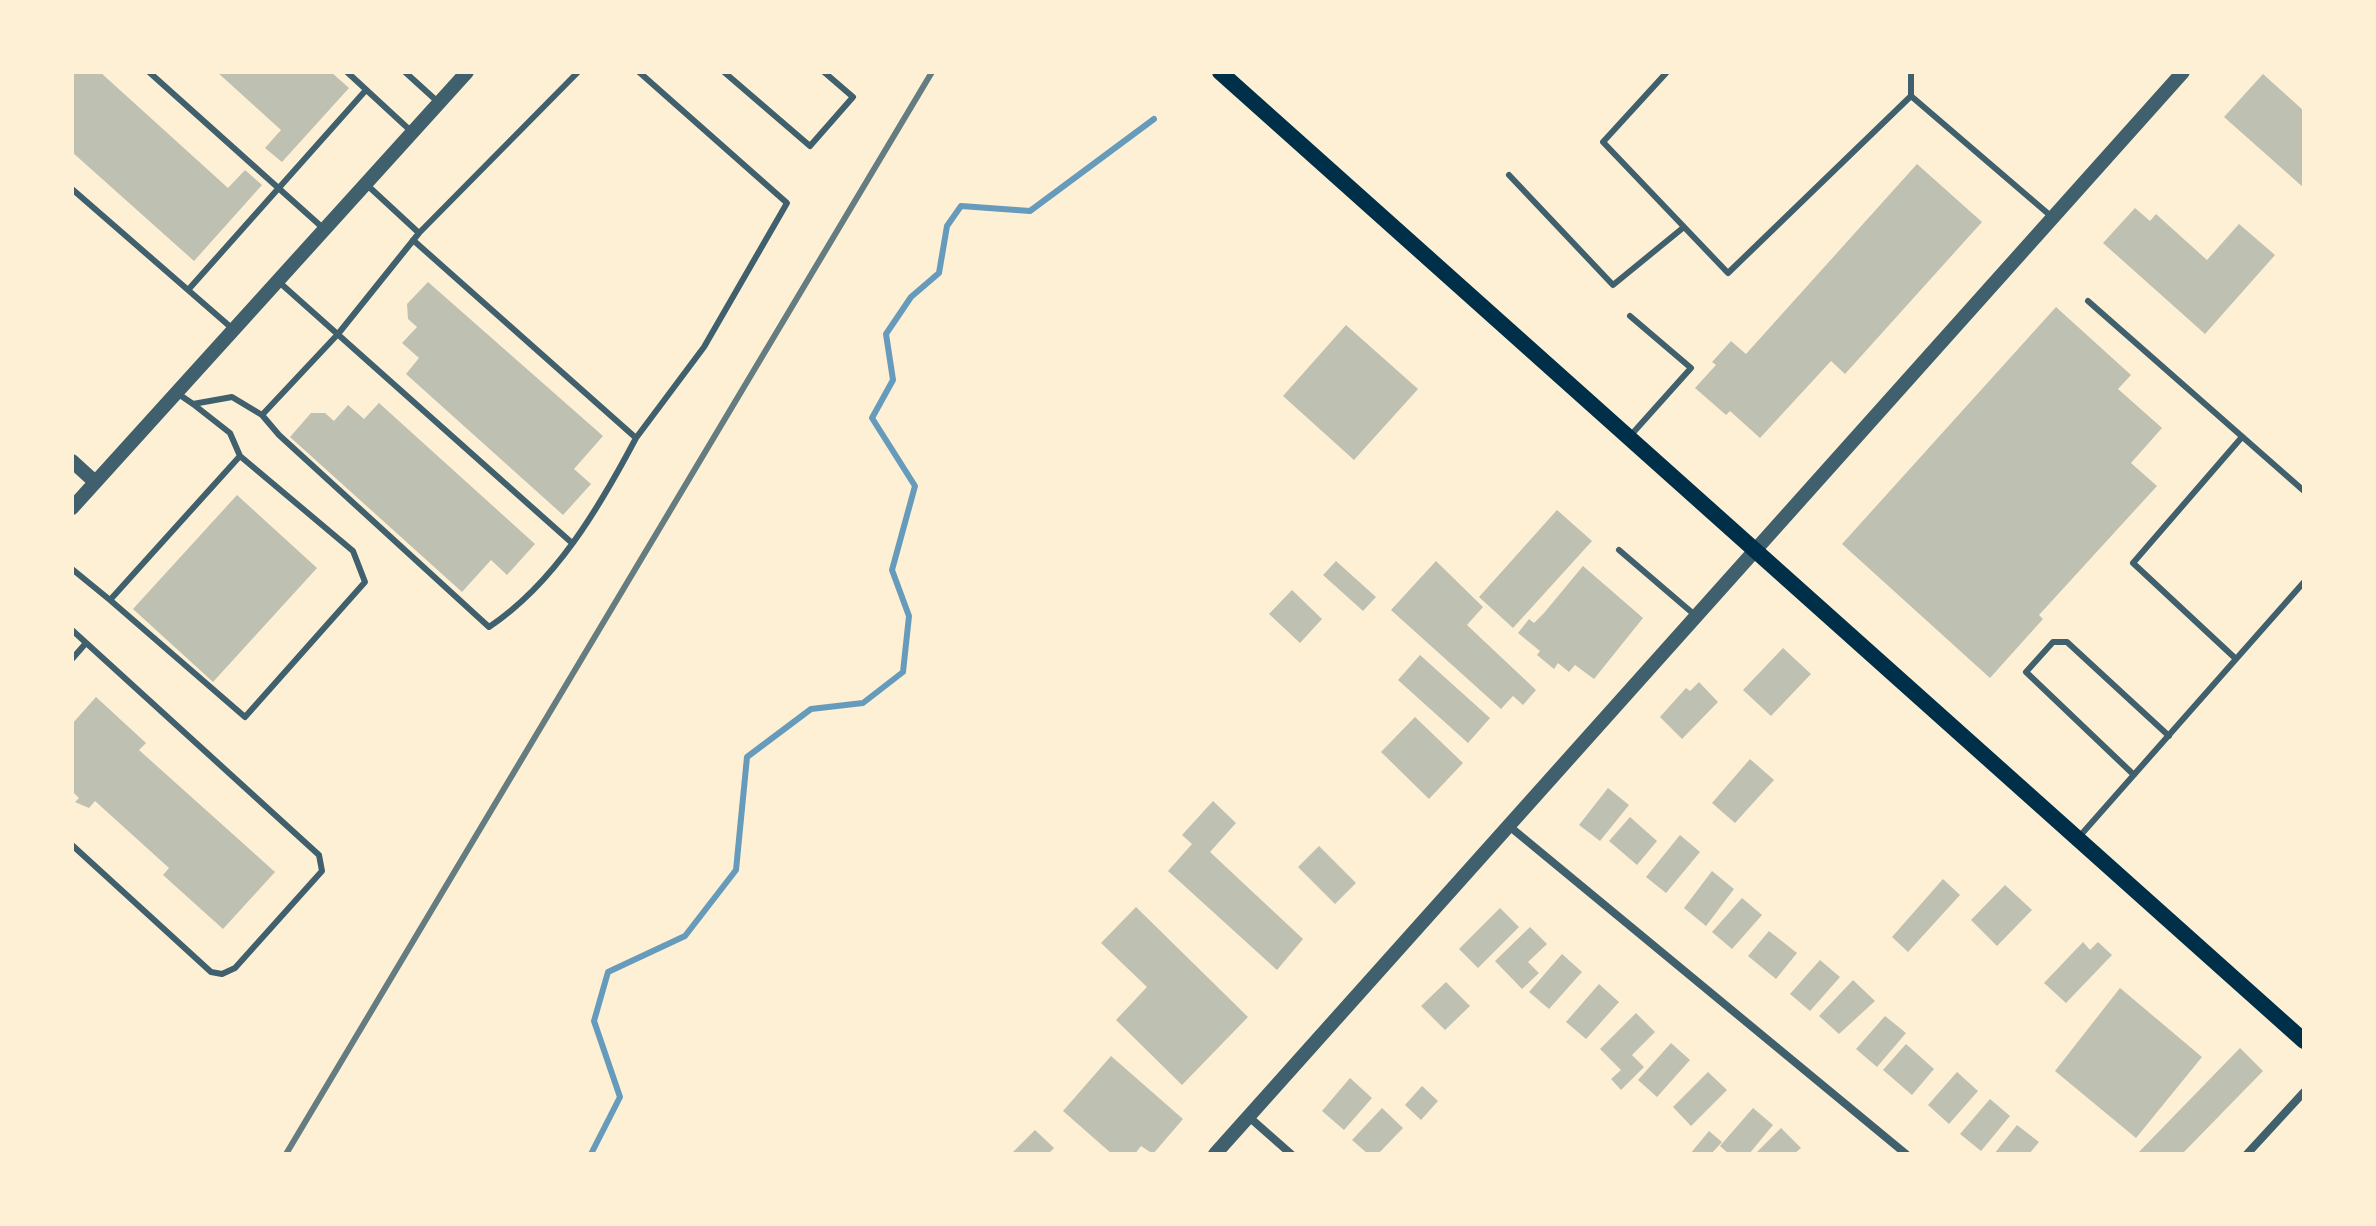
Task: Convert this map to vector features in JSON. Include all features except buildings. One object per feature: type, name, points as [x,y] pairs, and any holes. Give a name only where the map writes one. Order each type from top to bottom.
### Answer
[{"type":"main road","points":[[1220,72],[2304,1041]]},
{"type":"street","points":[[72,508],[467,72]]},
{"type":"street","points":[[1215,1154],[2183,72]]},
{"type":"street","points":[[72,461],[95,482]]},
{"type":"street","points":[[1509,826],[1906,1154]]},
{"type":"street","points":[[2247,1154],[2304,1092]]},
{"type":"street","points":[[1249,1117],[1291,1154]]},
{"type":"lane","points":[[149,72],[325,230]]},
{"type":"lane","points":[[347,72],[412,132]]},
{"type":"lane","points":[[405,72],[439,102]]},
{"type":"lane","points":[[262,415],[338,334],[419,233],[578,72]]},
{"type":"lane","points":[[193,404],[232,397],[262,415],[279,435],[489,627],[519,607],[572,543],[636,438],[704,347],[787,203],[639,72]]},
{"type":"lane","points":[[724,72],[810,146],[853,97],[824,72]]},
{"type":"lane","points":[[1667,72],[1603,142],[1728,273],[1911,96],[1911,72]]},
{"type":"lane","points":[[188,290],[366,90]]},
{"type":"lane","points":[[1911,96],[2052,217]]},
{"type":"lane","points":[[1509,175],[1613,285],[1684,227]]},
{"type":"lane","points":[[366,184],[419,233]]},
{"type":"lane","points":[[72,189],[234,330]]},
{"type":"lane","points":[[413,240],[636,438]]},
{"type":"lane","points":[[279,282],[572,543]]},
{"type":"lane","points":[[2088,301],[2304,491]]},
{"type":"lane","points":[[1629,438],[1691,368],[1630,316]]},
{"type":"lane","points":[[72,569],[245,717],[365,582],[353,551],[240,456],[230,433],[177,393]]},
{"type":"lane","points":[[2236,659],[2133,563],[2242,437]]},
{"type":"lane","points":[[110,600],[240,456]]},
{"type":"lane","points":[[1619,550],[1696,616]]},
{"type":"lane","points":[[2077,840],[2304,582]]},
{"type":"lane","points":[[72,630],[319,855],[323,862],[322,871],[235,968],[222,974],[211,972],[72,845]]},
{"type":"lane","points":[[2134,775],[2026,672],[2053,642],[2067,642],[2169,736]]},
{"type":"lane","points":[[72,659],[86,643]]},
{"type":"waterway","points":[[591,1154],[620,1097],[594,1021],[608,972],[685,936],[736,870],[747,757],[811,709],[863,703],[903,672],[909,616],[892,570],[915,486],[872,418],[893,380],[886,334],[911,297],[939,273],[947,226],[961,206],[1030,211],[1154,119]]},
{"type":"railway","points":[[286,1154],[932,72]]}]
